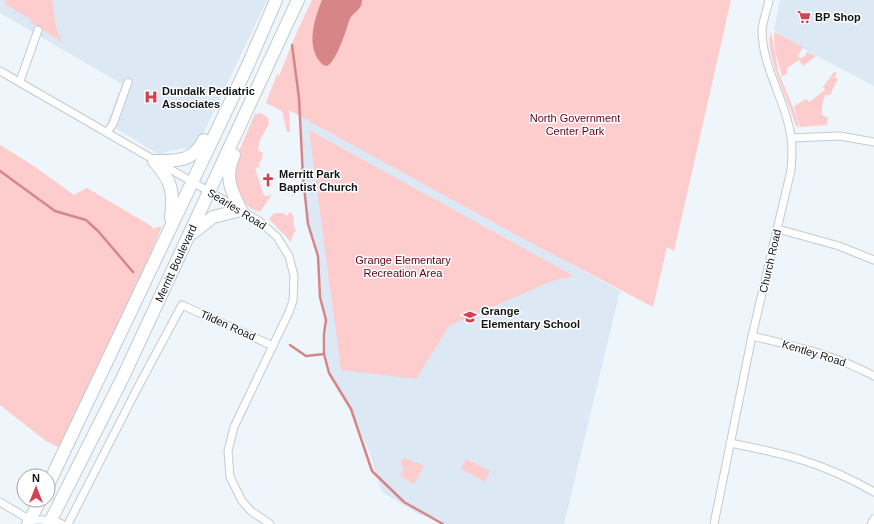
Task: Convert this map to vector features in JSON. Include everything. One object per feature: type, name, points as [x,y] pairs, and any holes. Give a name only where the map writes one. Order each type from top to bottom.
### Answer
[{"type":"main road","name":"Merritt Boulevard","points":[[56,468],[248,65],[276,0]]},
{"type":"main road","name":"Merritt Boulevard","points":[[54,523],[210,192],[298,0]]},
{"type":"main road","points":[[154,160],[177,160],[191,156],[197,152],[230,87],[248,65]]},
{"type":"main road","points":[[188,237],[213,217],[241,210],[232,193],[228,176],[232,160],[244,134],[242,120]]},
{"type":"main road","points":[[154,160],[170,181],[173,194],[170,227]]},
{"type":"main road","points":[[29,522],[36,508]]},
{"type":"street","name":"Church Road","points":[[714,524],[752,336],[791,170],[791,138],[787,119],[765,54],[763,24],[770,0]]},
{"type":"street","points":[[20,81],[38,30]]},
{"type":"street","name":"Searles Road","points":[[0,71],[20,81],[241,210],[264,225],[277,237],[284,247],[292,266],[294,282],[292,301],[273,346],[234,427],[230,438],[228,458],[230,478],[242,501],[250,510],[270,524]]},
{"type":"street","points":[[107,132],[113,124],[128,82]]},
{"type":"street","points":[[791,138],[840,136],[874,142]]},
{"type":"street","points":[[778,229],[839,246],[874,260]]},
{"type":"street","name":"Tilden Road","points":[[182,304],[273,346]]},
{"type":"street","name":"Merritt Boulevard","points":[[68,524],[182,304]]},
{"type":"street","name":"Kentley Road","points":[[752,336],[801,347],[834,357],[874,376]]},
{"type":"street","points":[[730,443],[778,452],[817,464],[874,492]]},
{"type":"street","points":[[0,502],[29,522],[54,523]]},
{"type":"street","points":[[871,524],[874,519]]},
{"type":"shaded area","points":[[0,0],[267,0],[198,145],[158,154],[107,123],[122,84],[0,13]]},
{"type":"shaded area","points":[[322,0],[362,0],[362,4],[359,9],[350,18],[334,59],[327,66],[323,65],[317,58],[313,42],[314,25]]},
{"type":"shaded area","points":[[780,0],[874,0],[874,86],[781,37],[774,30]]},
{"type":"shaded area","name":"Grange Elementary School","points":[[300,115],[620,291],[564,524],[445,524],[437,518],[420,515],[382,492],[369,451],[354,418],[325,363],[327,322],[322,300],[319,264],[307,219]]},
{"type":"green space","points":[[5,0],[52,0],[56,27],[62,42],[30,22],[32,20],[5,4]]},
{"type":"green space","name":"North Government Center Park","points":[[312,0],[731,0],[674,251],[667,247],[653,307],[522,238],[289,110],[290,132],[287,132],[282,111],[266,103],[277,74],[279,76],[295,36]]},
{"type":"green space","points":[[771,32],[778,71],[797,118],[799,128],[796,126],[774,65],[770,41]]},
{"type":"green space","points":[[774,32],[803,47],[798,56],[800,58],[805,56],[807,52],[816,56],[803,66],[799,60],[787,68],[787,74],[782,76],[775,52]]},
{"type":"green space","points":[[834,72],[837,73],[835,77],[838,79],[830,95],[825,95],[822,106],[823,116],[828,117],[827,125],[800,127],[794,106],[806,99],[809,102],[825,90],[823,87]]},
{"type":"green space","points":[[261,113],[268,118],[269,124],[260,140],[258,150],[263,153],[259,163],[260,167],[255,168],[264,196],[271,196],[260,212],[252,209],[238,198],[233,165],[255,114]]},
{"type":"green space","name":"Grange Elementary Recreation Area","points":[[309,130],[574,276],[552,281],[449,326],[416,379],[341,370]]},
{"type":"green space","points":[[0,145],[34,166],[74,195],[87,188],[153,227],[152,229],[162,226],[133,296],[60,448],[46,441],[0,405]]},
{"type":"green space","points":[[291,212],[294,219],[293,224],[296,230],[293,234],[291,242],[269,219],[274,213],[283,213],[287,216]]},
{"type":"green space","points":[[405,458],[424,466],[414,484],[400,476],[404,468],[401,465],[402,460]]},
{"type":"green space","points":[[466,459],[490,471],[485,482],[461,469]]},
{"type":"waterway","points":[[292,45],[299,98],[303,177],[308,224],[318,256],[320,297],[326,320],[324,354],[329,373],[351,409],[372,471],[404,502],[443,524]]},
{"type":"waterway","points":[[0,171],[55,211],[86,220],[98,231],[133,272]]},
{"type":"waterway","points":[[290,345],[306,356],[324,354]]},
{"type":"place","name":"BP Shop","points":[[804,17]]},
{"type":"place","name":"Dundalk Pediatric Associates","points":[[151,97]]},
{"type":"place","name":"Merritt Park Baptist Church","points":[[268,180]]},
{"type":"place","name":"Grange Elementary School","points":[[470,317]]}]
